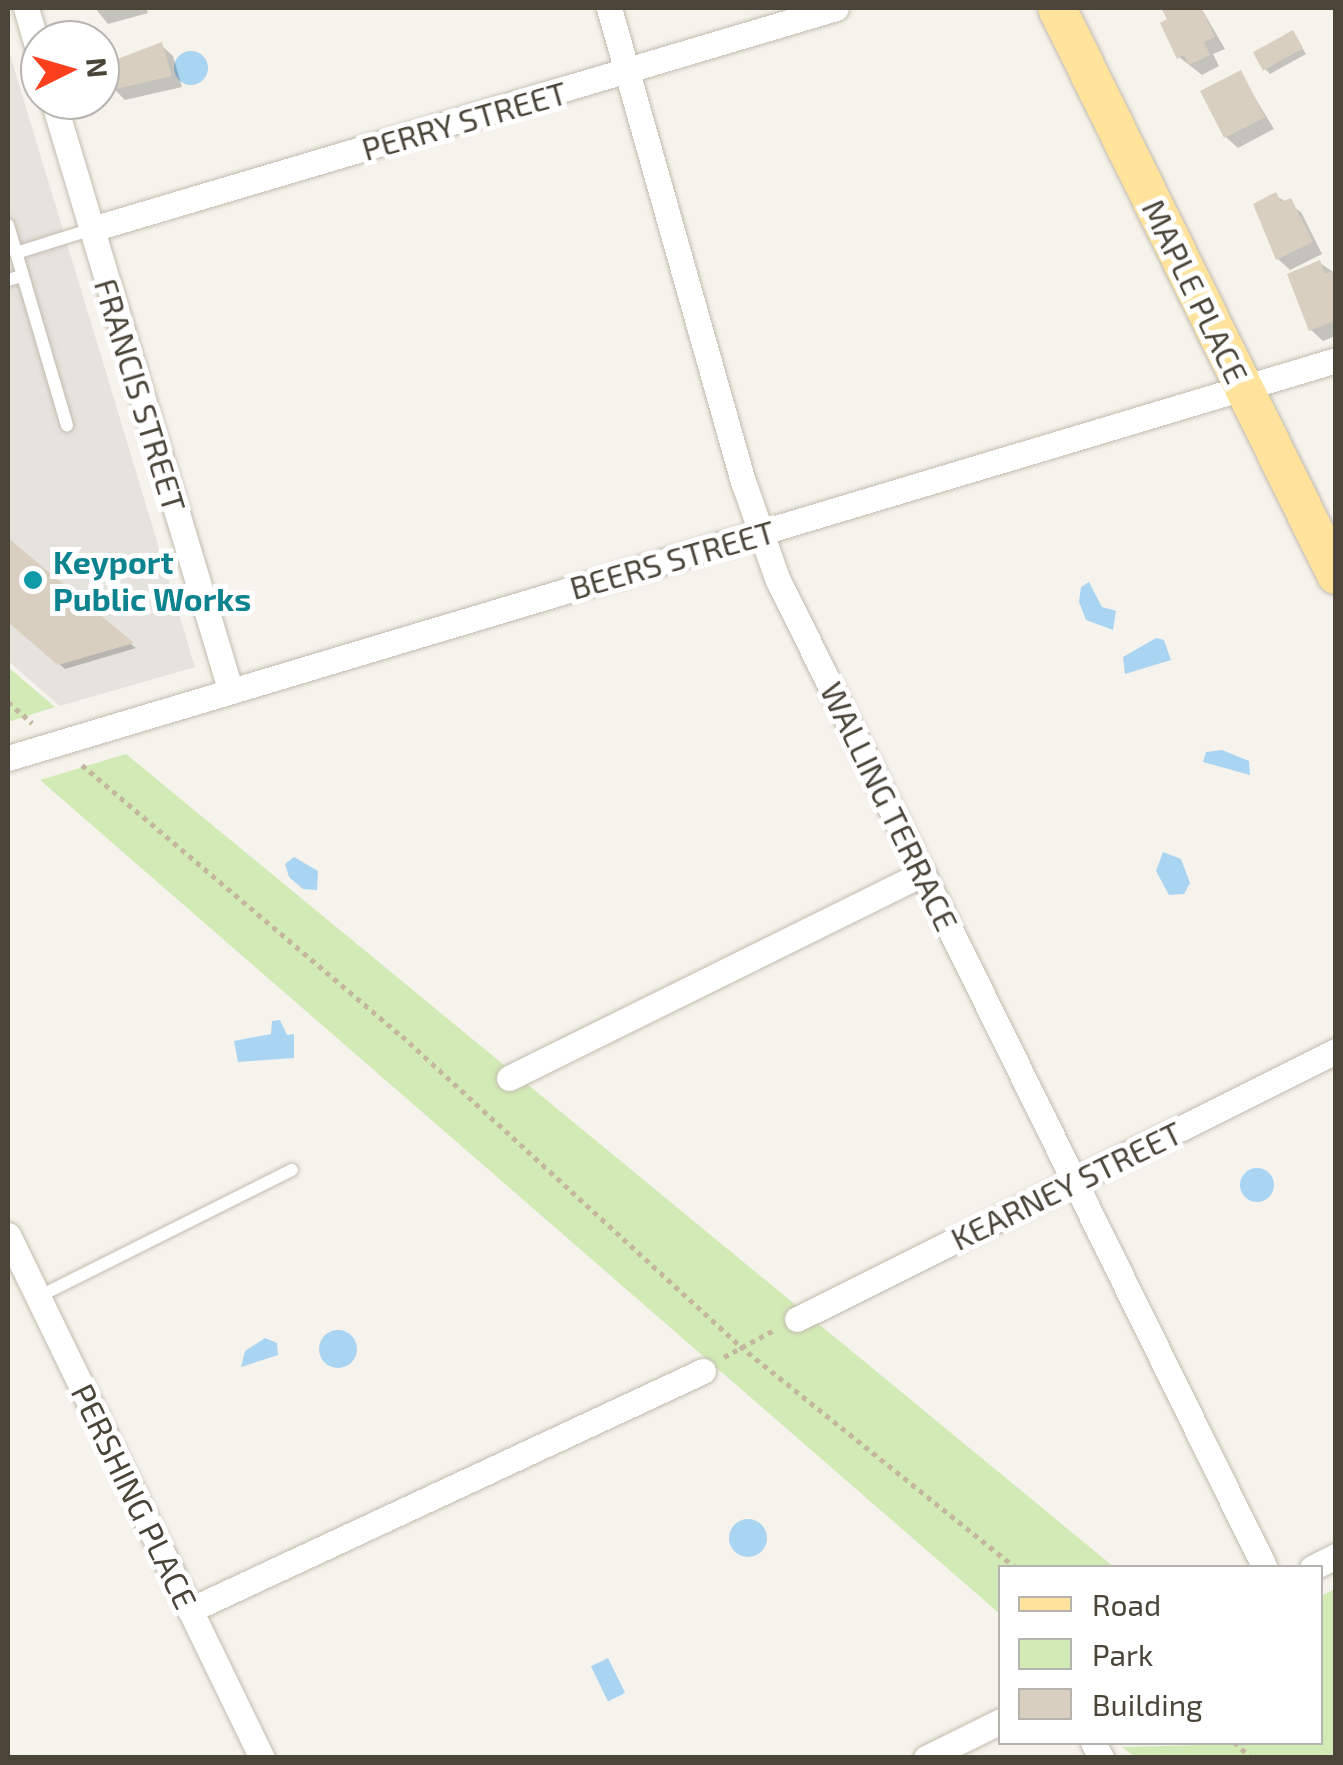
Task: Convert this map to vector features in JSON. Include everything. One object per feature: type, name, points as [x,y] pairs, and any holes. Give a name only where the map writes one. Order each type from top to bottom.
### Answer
[{"type":"main road","name":"MAPLE PLACE","points":[[1057,8],[1336,575]]},
{"type":"street","name":"WALLING TERRACE","points":[[609,8],[761,533],[1263,1565]]},
{"type":"street","name":"PERRY STREET","points":[[92,229],[836,8]]},
{"type":"street","name":"FRANCIS STREET","points":[[59,120],[230,690]]},
{"type":"street","name":"BEERS STREET","points":[[8,758],[1336,360]]},
{"type":"street","points":[[510,1078],[923,873]]},
{"type":"street","name":"KEARNEY STREET","points":[[797,1319],[1336,1051]]},
{"type":"street","name":"PERSHING PLACE","points":[[8,1235],[262,1758]]},
{"type":"street","points":[[190,1610],[703,1370]]},
{"type":"street","points":[[926,1758],[998,1722]]},
{"type":"lane","points":[[8,225],[67,424]]},
{"type":"lane","points":[[16,253],[92,229]]},
{"type":"lane","points":[[8,280],[22,276]]},
{"type":"lane","points":[[38,1297],[292,1170]]},
{"type":"path","points":[[8,702],[402,1036],[740,1346],[1012,1565]]},
{"type":"path","points":[[703,1370],[740,1346],[797,1319]]},
{"type":"shaded area","points":[[8,48],[20,88],[20,120],[30,120],[195,667],[60,706],[8,661]]},
{"type":"green space","points":[[8,667],[55,707],[8,722]]},
{"type":"green space","points":[[126,754],[1112,1565],[998,1565],[998,1612],[40,780]]},
{"type":"green space","points":[[1335,1589],[1335,1757],[1135,1757],[1122,1747],[1323,1745],[1323,1595]]},
{"type":"water","points":[[191,51],[203,56],[208,68],[203,80],[191,85],[179,80],[174,68],[179,56]]},
{"type":"water","points":[[1089,582],[1102,607],[1116,611],[1113,630],[1086,620],[1079,602],[1081,587]]},
{"type":"water","points":[[1156,638],[1164,640],[1171,660],[1125,674],[1123,657]]},
{"type":"water","points":[[1222,750],[1249,761],[1250,775],[1203,762],[1206,752]]},
{"type":"water","points":[[1163,852],[1181,859],[1190,883],[1184,894],[1169,895],[1156,871]]},
{"type":"water","points":[[294,857],[318,871],[317,890],[303,889],[289,877],[285,864]]},
{"type":"water","points":[[280,1020],[287,1035],[294,1034],[294,1058],[238,1062],[234,1041],[271,1034],[272,1021]]},
{"type":"water","points":[[1257,1168],[1269,1173],[1274,1185],[1269,1197],[1257,1202],[1245,1197],[1240,1185],[1245,1173]]},
{"type":"water","points":[[338,1330],[351,1336],[357,1349],[351,1362],[338,1368],[325,1362],[319,1349],[325,1336]]},
{"type":"water","points":[[265,1338],[277,1343],[278,1355],[241,1367],[245,1351]]},
{"type":"water","points":[[748,1519],[761,1525],[767,1538],[761,1551],[748,1557],[735,1551],[729,1538],[735,1525]]},
{"type":"water","points":[[608,1658],[625,1693],[608,1701],[591,1666]]},
{"type":"building","points":[[1161,8],[1201,8],[1215,37],[1204,42],[1210,55],[1189,65],[1184,55],[1177,59],[1160,23],[1167,19]]},
{"type":"building","points":[[1293,30],[1303,48],[1263,71],[1253,52]]},
{"type":"building","points":[[162,42],[172,76],[120,88],[120,58]]},
{"type":"building","points":[[1241,70],[1265,117],[1224,138],[1200,91]]},
{"type":"building","points":[[1276,192],[1281,202],[1291,198],[1313,242],[1276,260],[1253,204]]},
{"type":"building","points":[[1320,260],[1325,274],[1336,270],[1336,320],[1309,331],[1287,274]]},
{"type":"building","name":"Keyport Public Works","points":[[8,538],[134,643],[58,665],[8,622]]},
{"type":"place","name":"Keyport Public Works","points":[[33,580]]}]
